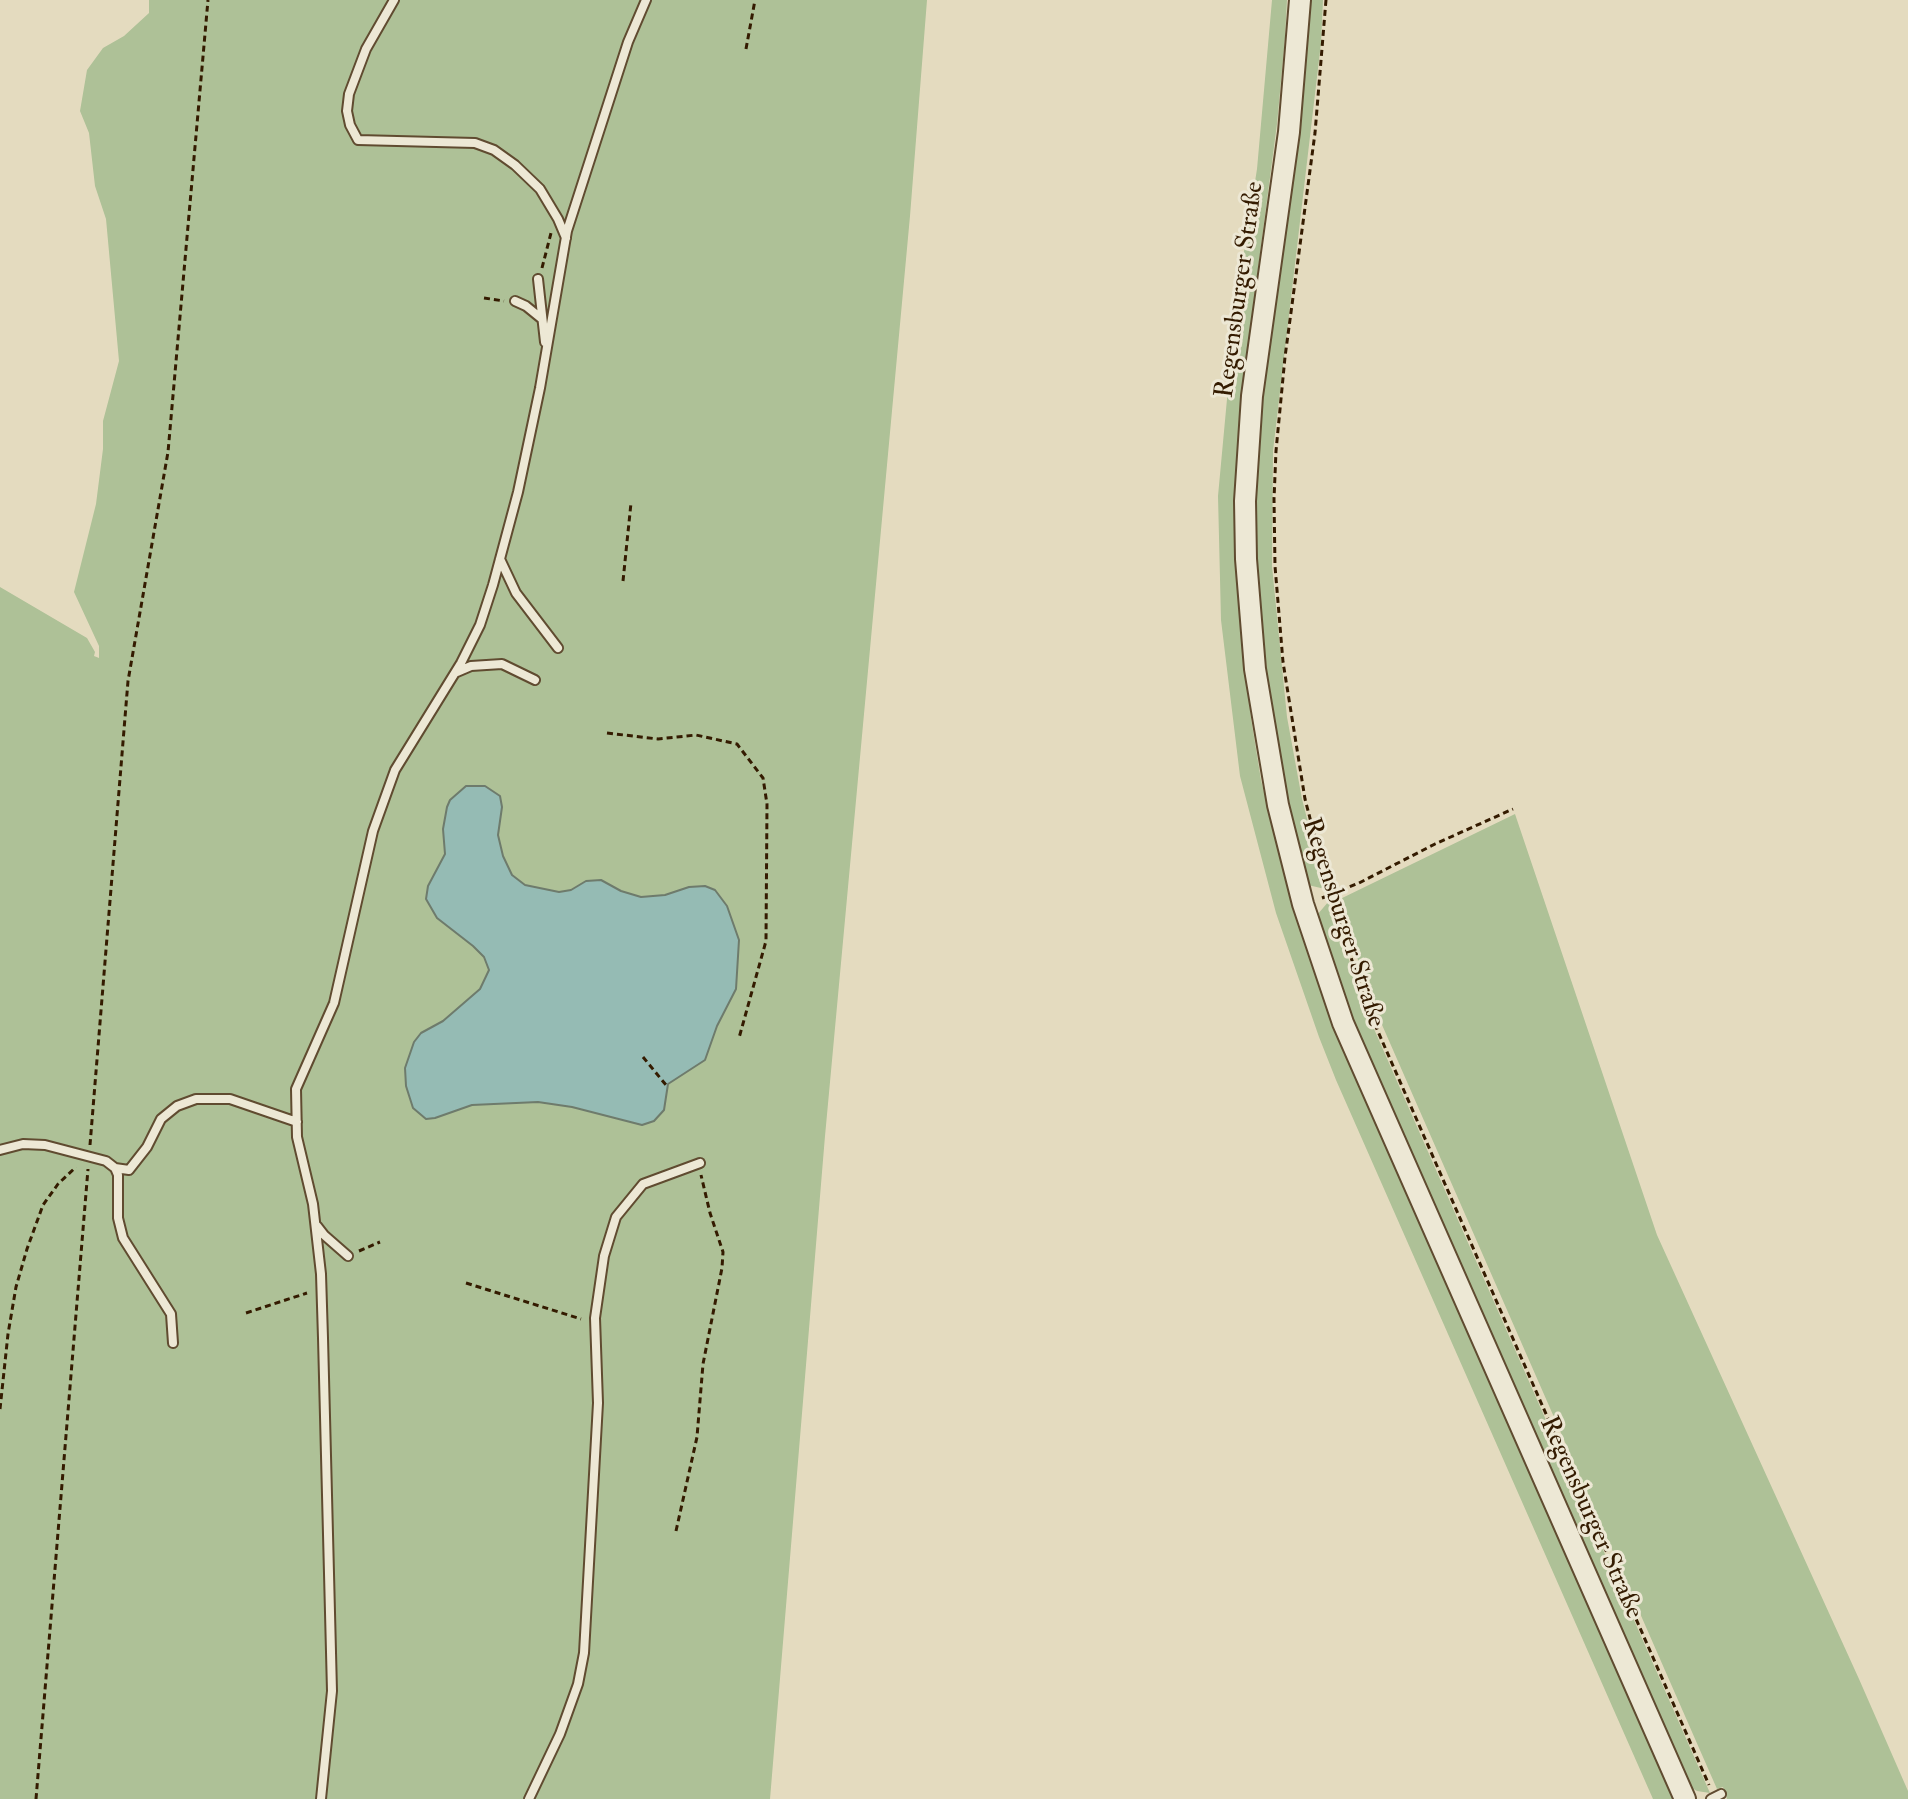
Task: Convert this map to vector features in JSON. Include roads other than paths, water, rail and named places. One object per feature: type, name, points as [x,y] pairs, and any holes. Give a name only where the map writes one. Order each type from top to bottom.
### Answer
[{"type":"street","name":"Regensburger Straße","points":[[1300,0],[1289,132],[1252,396],[1245,501],[1246,559],[1255,669],[1278,805],[1303,904],[1343,1023],[1685,1799]]},
{"type":"lane","points":[[394,0],[366,49],[349,94],[347,111],[358,140],[475,143],[494,150],[540,189],[566,239]]},
{"type":"lane","points":[[321,1799],[332,1691],[324,1353],[321,1274],[315,1223],[297,1137],[296,1089],[334,1003],[373,831],[395,770],[455,673],[480,625],[518,492],[566,239],[593,146],[628,42],[646,0]]},
{"type":"lane","points":[[538,279],[546,351]]},
{"type":"lane","points":[[515,301],[542,319]]},
{"type":"lane","points":[[500,559],[516,593],[558,648]]},
{"type":"lane","points":[[455,673],[471,666],[502,664],[535,680]]},
{"type":"lane","points":[[115,1168],[129,1170],[147,1147],[161,1119],[177,1106],[196,1099],[230,1099],[297,1122]]},
{"type":"lane","points":[[0,1150],[23,1144],[45,1145],[106,1161],[115,1168],[118,1175],[118,1218],[123,1238],[171,1314],[173,1343]]},
{"type":"lane","points":[[529,1799],[560,1734],[578,1684],[584,1653],[598,1403],[595,1322],[604,1256],[616,1217],[643,1184],[700,1163]]},
{"type":"lane","points":[[315,1223],[348,1256]]},
{"type":"water","points":[[466,786],[485,786],[500,796],[502,807],[498,835],[503,856],[512,875],[525,885],[559,892],[571,890],[586,881],[601,880],[641,897],[705,886],[715,890],[727,906],[739,940],[736,989],[717,1026],[705,1060],[668,1084],[664,1110],[654,1121],[642,1125],[572,1107],[538,1102],[472,1105],[426,1119],[413,1108],[406,1086],[405,1068],[414,1042],[421,1033],[443,1021],[480,989],[489,970],[484,957],[437,918],[426,899],[428,886],[445,854],[443,829],[447,807],[450,800]]}]
